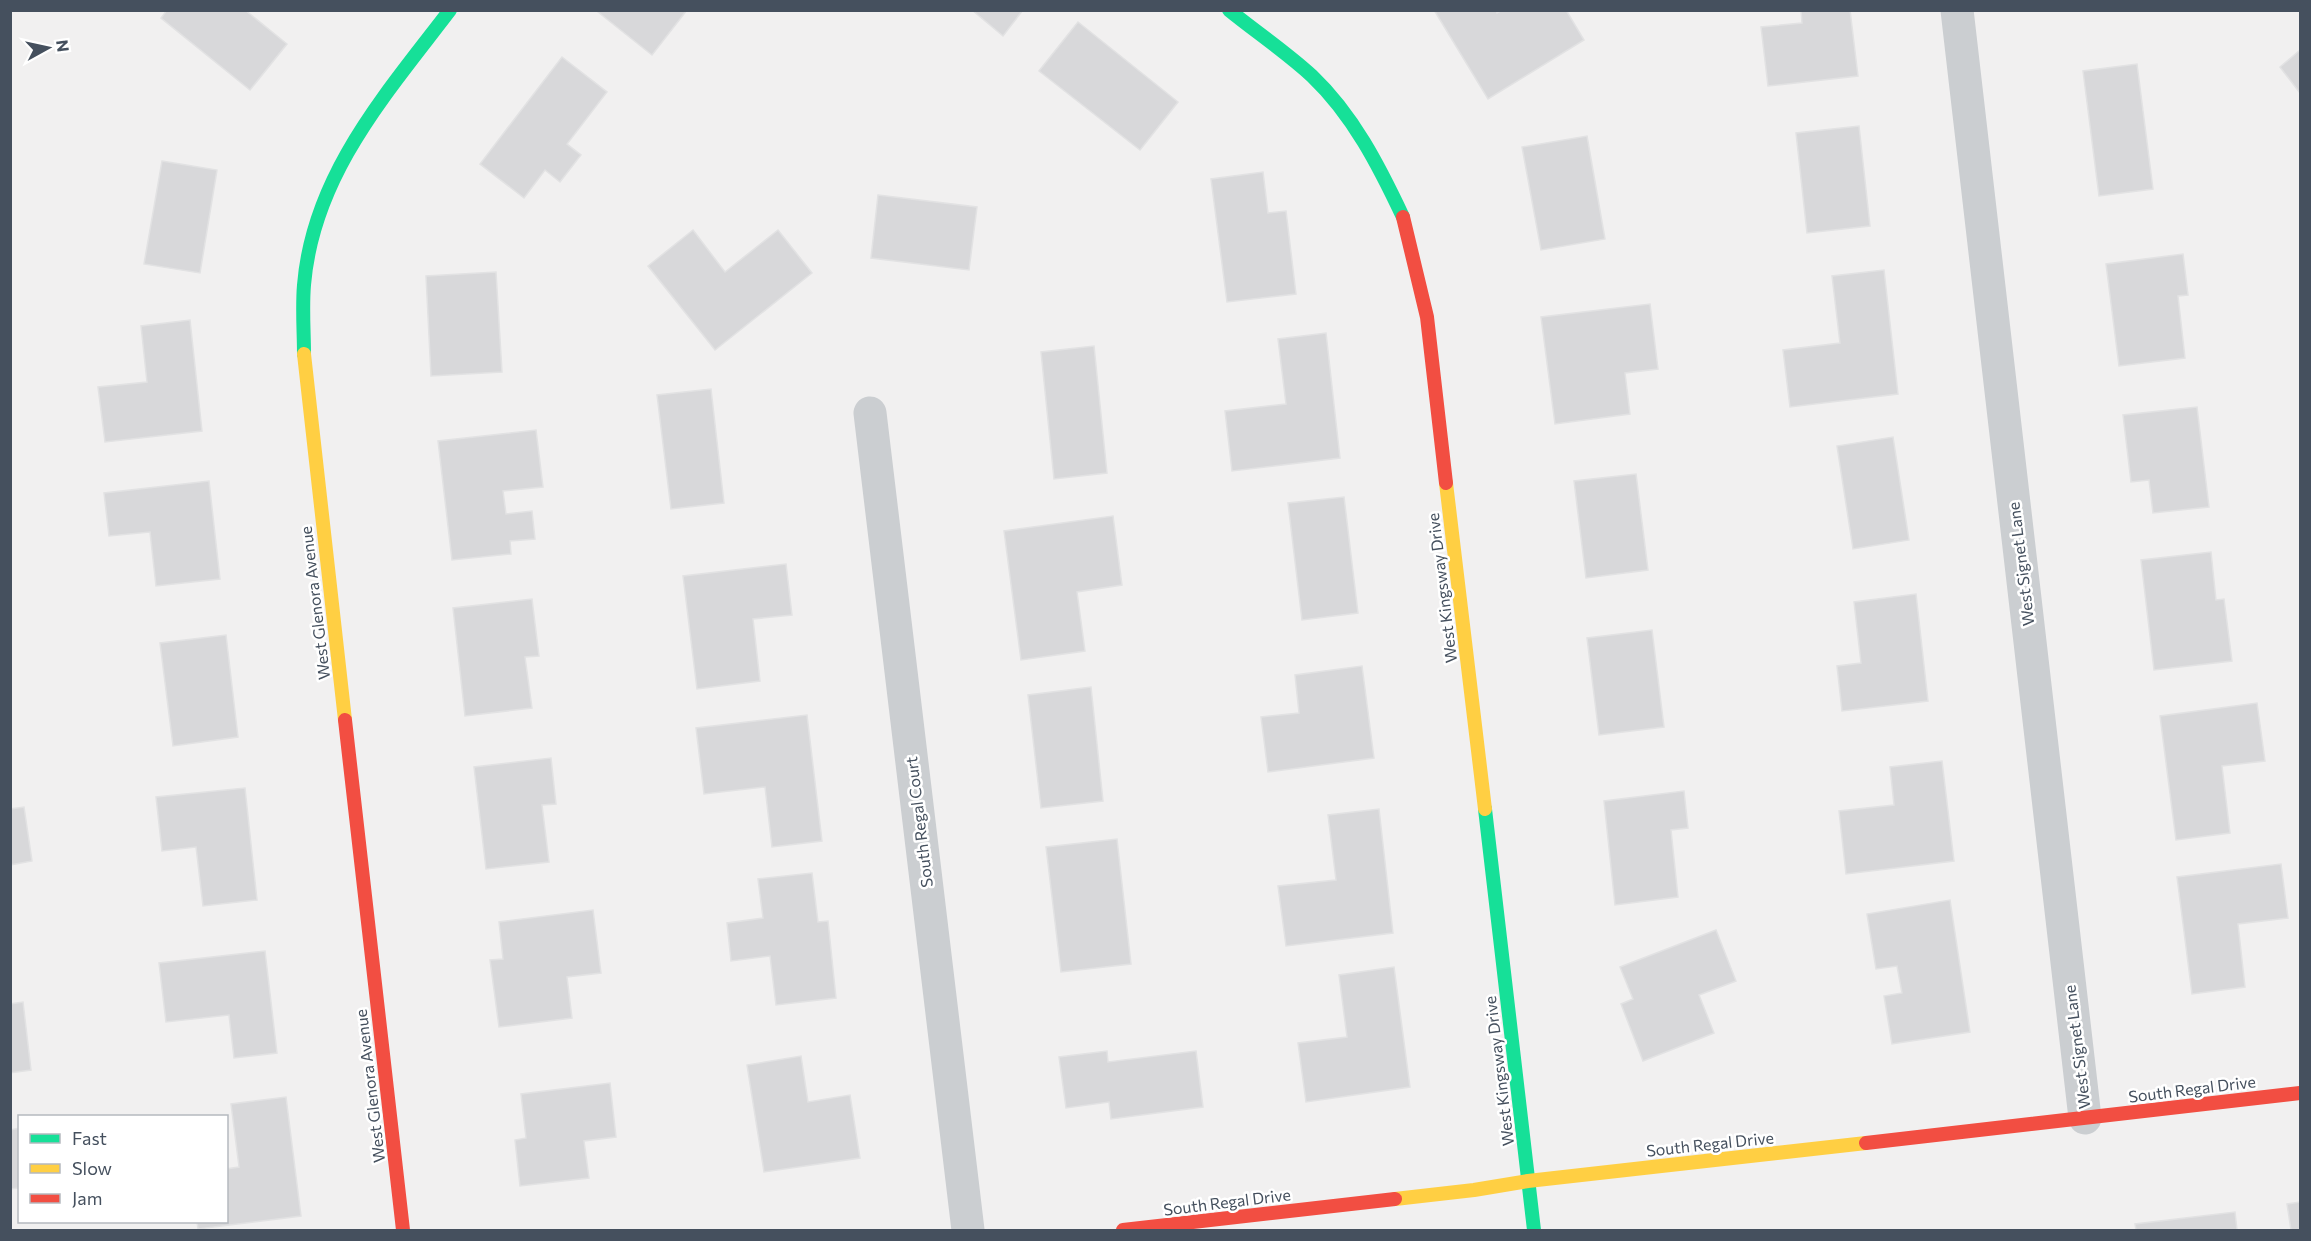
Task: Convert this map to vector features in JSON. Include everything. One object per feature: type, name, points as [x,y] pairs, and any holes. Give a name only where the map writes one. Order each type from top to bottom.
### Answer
[{"type":"street","name":"West Kingsway Drive","points":[[1229,10],[1311,76],[1343,111],[1375,158],[1404,218],[1427,317],[1534,1230]]},
{"type":"street","name":"West Signet Lane","points":[[1957,10],[2085,1118]]},
{"type":"street","name":"West Glenora Avenue","points":[[404,1230],[304,365],[303,285],[313,235],[327,190],[360,129],[438,15]]},
{"type":"street","name":"South Regal Court","points":[[870,413],[968,1230]]},
{"type":"street","name":"South Regal Drive","points":[[1123,1230],[1462,1191],[1528,1181],[2301,1093]]},
{"type":"building","points":[[167,10],[245,10],[287,44],[250,90],[161,18]]},
{"type":"building","points":[[600,10],[687,10],[652,55],[598,12]]},
{"type":"building","points":[[972,10],[1023,10],[1003,36]]},
{"type":"building","points":[[1434,10],[1496,10],[1497,13],[1502,10],[1566,10],[1584,40],[1488,99]]},
{"type":"building","points":[[1801,10],[1850,10],[1858,76],[1768,86],[1761,27],[1802,23]]},
{"type":"building","points":[[1078,22],[1178,102],[1140,150],[1039,71]]},
{"type":"building","points":[[2300,50],[2300,93],[2280,67]]},
{"type":"building","points":[[562,57],[607,92],[567,144],[581,155],[560,182],[545,170],[524,198],[480,164]]},
{"type":"building","points":[[2137,64],[2153,189],[2099,196],[2083,71]]},
{"type":"building","points":[[1859,126],[1870,226],[1807,233],[1796,133]]},
{"type":"building","points":[[1587,136],[1605,239],[1541,250],[1522,147]]},
{"type":"building","points":[[162,161],[217,170],[200,273],[144,264]]},
{"type":"building","points":[[1263,172],[1268,213],[1286,211],[1296,294],[1227,302],[1211,179]]},
{"type":"building","points":[[878,195],[977,207],[969,270],[871,258]]},
{"type":"building","points":[[693,230],[725,272],[778,230],[812,273],[715,350],[648,266]]},
{"type":"building","points":[[2183,254],[2188,295],[2178,296],[2185,358],[2119,366],[2106,264]]},
{"type":"building","points":[[1884,270],[1898,394],[1790,407],[1783,350],[1840,343],[1832,276]]},
{"type":"building","points":[[496,272],[502,372],[431,376],[426,276]]},
{"type":"building","points":[[1650,304],[1658,369],[1625,373],[1630,414],[1555,424],[1541,317]]},
{"type":"building","points":[[190,320],[202,431],[105,442],[98,387],[147,382],[141,326]]},
{"type":"building","points":[[1326,333],[1340,458],[1232,471],[1225,411],[1286,404],[1278,339]]},
{"type":"building","points":[[1094,346],[1107,473],[1054,479],[1041,352]]},
{"type":"building","points":[[711,389],[724,503],[671,509],[657,395]]},
{"type":"building","points":[[2197,407],[2209,507],[2153,513],[2149,480],[2131,482],[2123,415]]},
{"type":"building","points":[[536,430],[543,487],[503,491],[506,514],[532,511],[535,539],[510,541],[511,554],[452,560],[438,441]]},
{"type":"building","points":[[1893,437],[1909,540],[1853,549],[1837,446]]},
{"type":"building","points":[[1636,474],[1648,570],[1586,578],[1574,481]]},
{"type":"building","points":[[209,481],[220,579],[156,586],[150,532],[109,536],[104,493]]},
{"type":"building","points":[[1344,497],[1358,613],[1302,620],[1288,503]]},
{"type":"building","points":[[1113,516],[1122,585],[1077,592],[1085,651],[1021,660],[1004,531]]},
{"type":"building","points":[[2211,552],[2216,600],[2224,599],[2232,661],[2154,670],[2141,560]]},
{"type":"building","points":[[786,564],[792,615],[753,619],[760,681],[697,689],[683,576]]},
{"type":"building","points":[[1916,594],[1928,701],[1842,711],[1837,666],[1861,663],[1854,602]]},
{"type":"building","points":[[532,599],[539,656],[525,657],[532,708],[465,716],[453,608]]},
{"type":"building","points":[[1652,630],[1664,727],[1599,735],[1587,638]]},
{"type":"building","points":[[226,635],[238,737],[173,746],[160,643]]},
{"type":"building","points":[[1362,666],[1374,758],[1268,772],[1261,717],[1299,713],[1295,675]]},
{"type":"building","points":[[1091,687],[1103,801],[1041,808],[1028,695]]},
{"type":"building","points":[[2257,703],[2265,761],[2222,766],[2230,833],[2176,840],[2160,716]]},
{"type":"building","points":[[807,715],[822,841],[772,847],[765,787],[704,794],[696,728]]},
{"type":"building","points":[[551,758],[556,804],[542,805],[549,862],[486,869],[474,767]]},
{"type":"building","points":[[1942,761],[1954,861],[1846,874],[1839,811],[1894,805],[1890,767]]},
{"type":"building","points":[[245,788],[257,900],[203,906],[196,847],[162,851],[156,797]]},
{"type":"building","points":[[1684,791],[1688,828],[1671,830],[1678,897],[1615,905],[1604,801]]},
{"type":"building","points":[[24,807],[32,861],[10,865],[10,809]]},
{"type":"building","points":[[1379,809],[1393,933],[1286,946],[1278,886],[1336,880],[1328,815]]},
{"type":"building","points":[[1117,839],[1131,964],[1061,972],[1046,847]]},
{"type":"building","points":[[2281,864],[2288,918],[2238,924],[2245,987],[2192,994],[2177,877]]},
{"type":"building","points":[[812,873],[818,922],[828,921],[836,998],[776,1005],[770,956],[731,961],[727,923],[763,918],[758,879]]},
{"type":"building","points":[[1950,900],[1970,1032],[1892,1044],[1884,996],[1902,993],[1897,966],[1876,969],[1867,914]]},
{"type":"building","points":[[593,910],[601,973],[567,977],[572,1018],[499,1027],[490,960],[503,959],[499,922]]},
{"type":"building","points":[[1716,930],[1736,981],[1699,995],[1714,1033],[1643,1061],[1621,1004],[1633,999],[1620,967]]},
{"type":"building","points":[[265,951],[277,1053],[234,1058],[229,1015],[166,1022],[159,963]]},
{"type":"building","points":[[1394,967],[1410,1087],[1306,1102],[1298,1043],[1347,1037],[1339,975]]},
{"type":"building","points":[[23,1002],[31,1070],[10,1073],[10,1004]]},
{"type":"building","points":[[1107,1051],[1108,1062],[1196,1051],[1203,1107],[1111,1119],[1109,1102],[1066,1108],[1059,1057]]},
{"type":"building","points":[[801,1056],[808,1102],[850,1095],[860,1158],[764,1172],[747,1065]]},
{"type":"building","points":[[610,1083],[616,1137],[584,1141],[589,1178],[520,1186],[515,1140],[526,1138],[521,1094]]},
{"type":"building","points":[[286,1097],[301,1216],[198,1229],[197,1223],[228,1223],[228,1169],[239,1167],[231,1104]]},
{"type":"building","points":[[18,1128],[18,1188],[10,1189],[10,1130]]},
{"type":"building","points":[[2300,1202],[2300,1230],[2291,1230],[2287,1204]]},
{"type":"building","points":[[2235,1212],[2237,1230],[2136,1230],[2135,1224]]},
{"type":"traffic: fast","points":[[304,354],[304,285],[310,245],[322,207],[337,172],[356,138],[401,73],[450,10]]},
{"type":"traffic: fast","points":[[1229,10],[1292,59],[1327,91],[1364,142],[1403,217]]},
{"type":"traffic: fast","points":[[1485,809],[1534,1230]]},
{"type":"traffic: slow","points":[[304,354],[345,720]]},
{"type":"traffic: slow","points":[[1446,483],[1485,809]]},
{"type":"traffic: slow","points":[[1395,1199],[1528,1181],[1866,1143]]},
{"type":"traffic: jam","points":[[1403,217],[1427,317],[1446,483]]},
{"type":"traffic: jam","points":[[345,720],[403,1230]]},
{"type":"traffic: jam","points":[[1866,1143],[2300,1093]]},
{"type":"traffic: jam","points":[[1123,1230],[1395,1199]]}]
